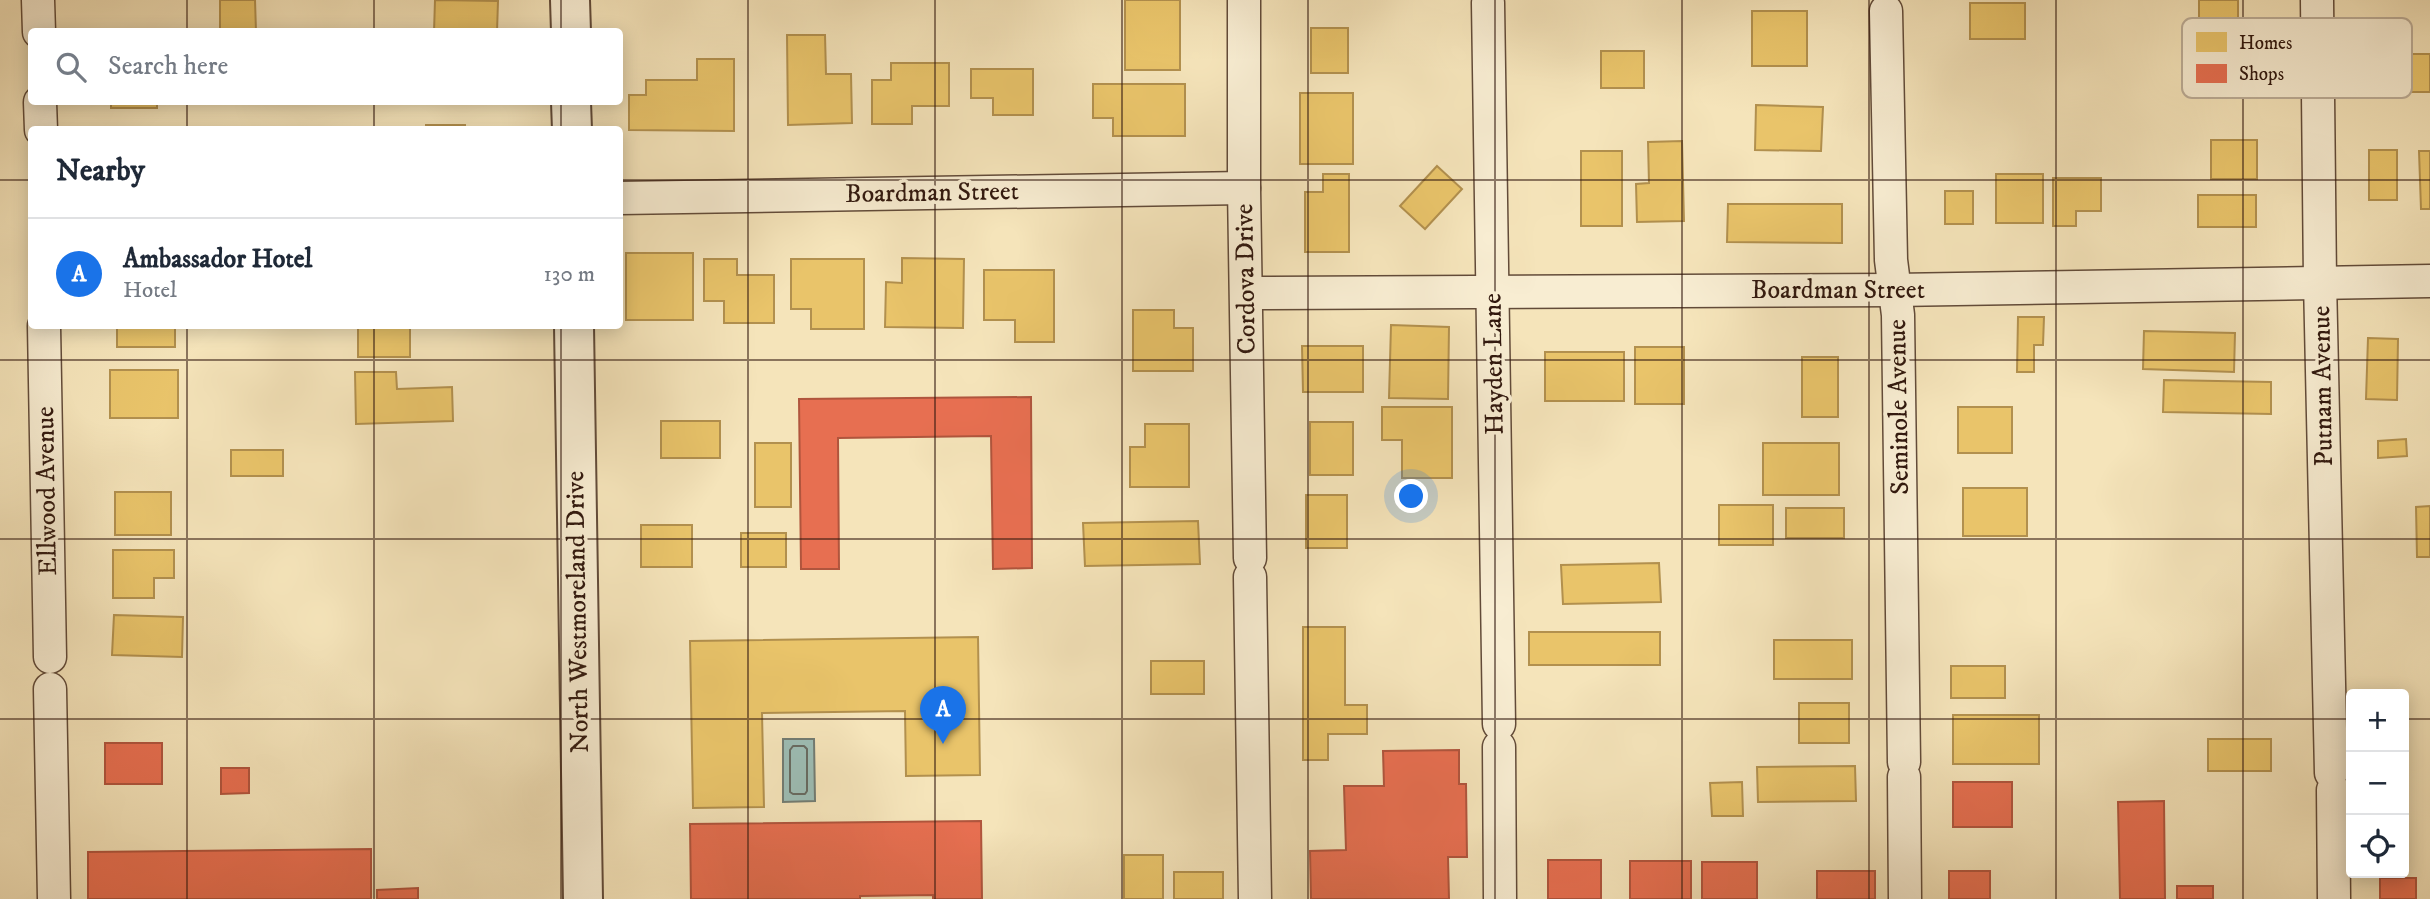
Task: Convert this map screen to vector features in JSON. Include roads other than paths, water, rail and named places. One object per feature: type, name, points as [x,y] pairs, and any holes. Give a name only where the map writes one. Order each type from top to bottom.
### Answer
[{"type":"street","points":[[38,0],[39,28]]},
{"type":"street","points":[[570,0],[571,28]]},
{"type":"street","name":"Cordova Drive","points":[[1244,0],[1244,188],[1255,899]]},
{"type":"street","name":"Putnam Avenue","points":[[2318,0],[2318,18]]},
{"type":"street","name":"Hayden Lane","points":[[1488,3],[1494,292],[1500,899]]},
{"type":"street","name":"Seminole Avenue","points":[[1886,11],[1891,260],[1898,315],[1905,899]]},
{"type":"street","name":"Putnam Avenue","points":[[2319,98],[2320,281],[2334,899]]},
{"type":"street","points":[[40,105],[41,126]]},
{"type":"street","points":[[571,105],[572,126]]},
{"type":"street","name":"Boardman Street","points":[[623,198],[1244,188]]},
{"type":"street","name":"Boardman Street","points":[[1247,293],[1895,290],[2430,281]]},
{"type":"street","name":"Ellwood Avenue","points":[[44,329],[50,657]]},
{"type":"street","name":"North Westmoreland Drive","points":[[574,329],[583,899]]},
{"type":"street","points":[[50,689],[54,899]]},
{"type":"water","points":[[783,739],[814,739],[815,801],[783,802]]},
{"type":"place","name":"Ambassador Hotel","points":[[943,744]]}]
